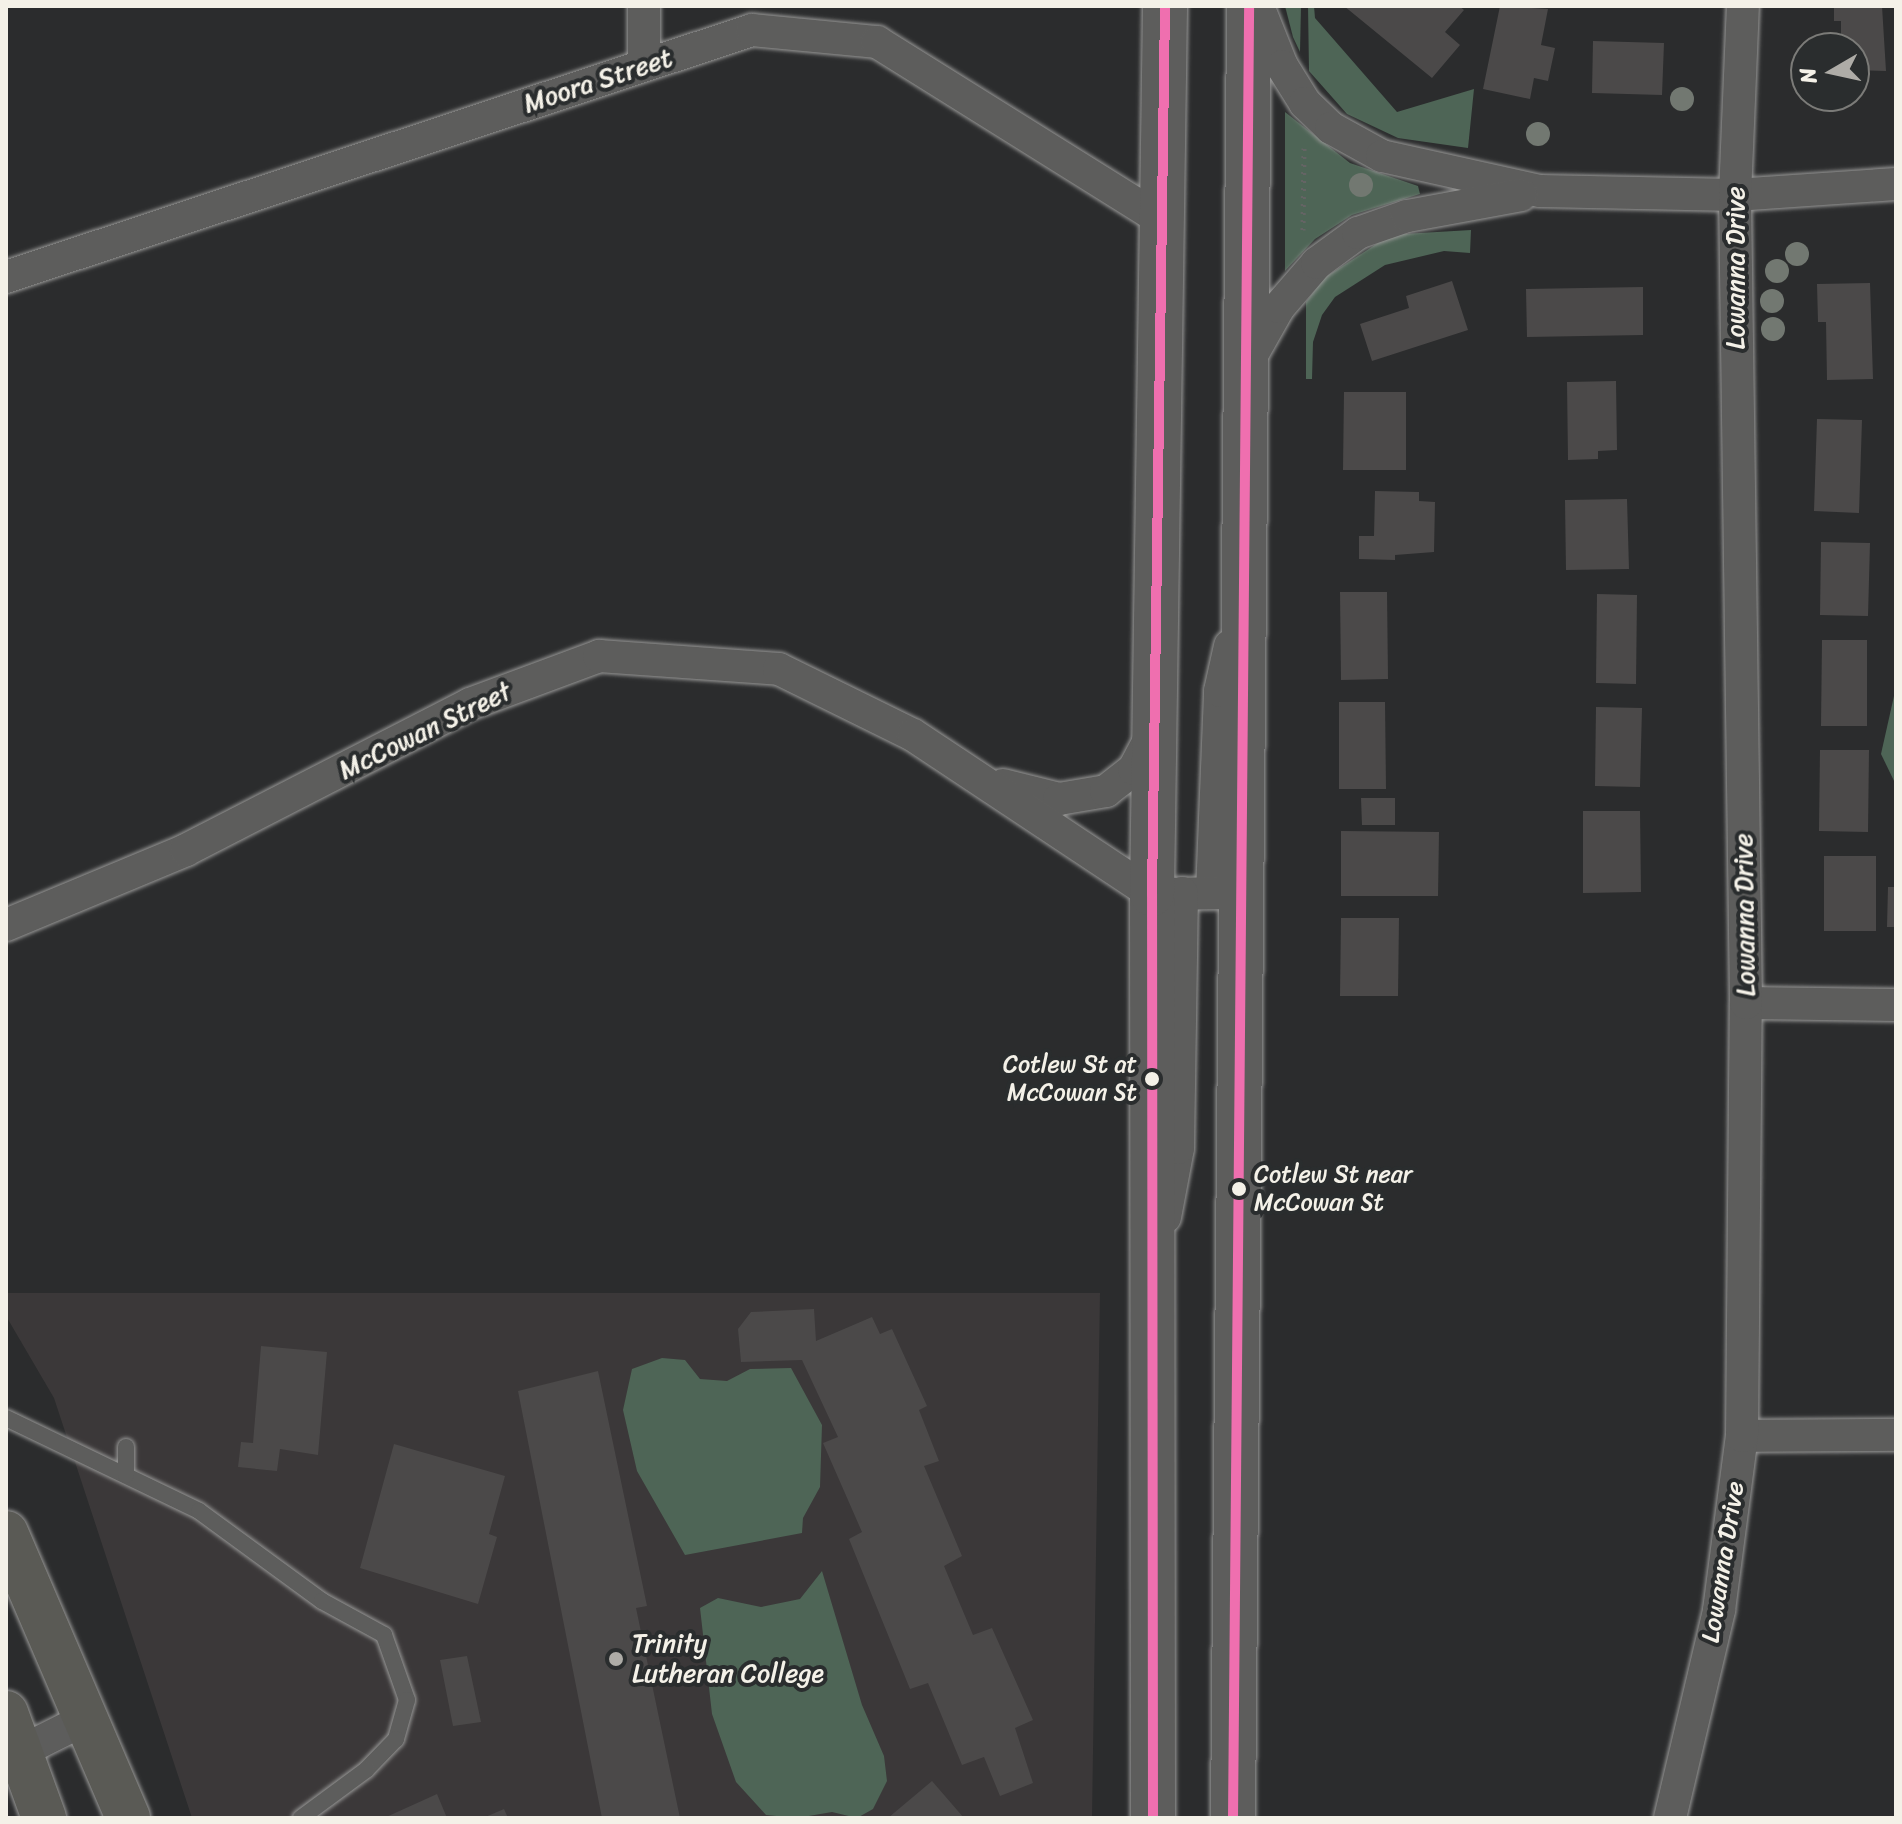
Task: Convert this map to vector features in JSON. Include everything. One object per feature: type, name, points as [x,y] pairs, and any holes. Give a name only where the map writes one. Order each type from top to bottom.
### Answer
[{"type":"main road","points":[[1165,6],[1154,730],[1196,893],[1233,1818]]},
{"type":"main road","points":[[1153,1818],[1152,1262],[1196,893],[1244,584],[1249,360],[1249,6]]},
{"type":"main road","points":[[6,1533],[88,1718],[128,1818]]},
{"type":"main road","points":[[11,1741],[44,1818]]},
{"type":"street","points":[[644,6],[644,65]]},
{"type":"street","points":[[1258,6],[1282,66],[1305,103],[1331,128],[1382,156],[1540,191],[1735,195],[1896,184]]},
{"type":"street","name":"Lowanna Drive","points":[[1670,1818],[1719,1610],[1742,1436],[1746,1003],[1735,195],[1743,6]]},
{"type":"street","name":"Moora Street","points":[[6,277],[752,30],[877,42],[1162,220]]},
{"type":"street","points":[[1249,360],[1279,307],[1317,263],[1358,233],[1407,216],[1540,191]]},
{"type":"street","name":"McCowan Street","points":[[6,925],[186,850],[470,704],[599,656],[779,669],[913,735],[980,779],[1196,893]]},
{"type":"street","points":[[980,779],[1059,799],[1106,791],[1134,769],[1154,730]]},
{"type":"street","points":[[1746,1003],[1896,1005]]},
{"type":"street","points":[[1742,1436],[1896,1435]]},
{"type":"street","points":[[11,1741],[88,1718]]},
{"type":"lane","points":[[6,1418],[199,1511],[322,1601],[384,1635],[407,1700],[396,1739],[366,1770],[301,1818]]},
{"type":"lane","points":[[126,1447],[126,1475]]},
{"type":"path","points":[[1303,247],[1304,142]]},
{"type":"shaded area","name":"Trinity Lutheran College","points":[[6,1293],[1100,1293],[1092,1818],[192,1818],[54,1398],[6,1316]]},
{"type":"green space","points":[[1285,6],[1301,6],[1300,52],[1293,37]]},
{"type":"green space","points":[[1308,6],[1314,6],[1315,18],[1397,112],[1474,89],[1468,148],[1398,138],[1347,114],[1309,71]]},
{"type":"green space","points":[[1285,112],[1350,163],[1418,186],[1420,194],[1352,215],[1315,239],[1285,271]]},
{"type":"green space","points":[[1471,230],[1470,253],[1444,251],[1385,265],[1335,297],[1322,315],[1313,342],[1312,379],[1306,379],[1306,302],[1324,278],[1381,241],[1403,234]]},
{"type":"green space","points":[[1896,687],[1896,785],[1881,754]]},
{"type":"green space","points":[[662,1358],[685,1360],[700,1379],[727,1381],[750,1369],[791,1368],[822,1425],[820,1487],[803,1518],[802,1533],[685,1555],[637,1471],[623,1410],[632,1369]]},
{"type":"green space","points":[[822,1571],[862,1705],[884,1756],[887,1781],[873,1809],[857,1818],[832,1812],[797,1818],[766,1815],[736,1782],[712,1714],[700,1608],[718,1598],[761,1607],[800,1599]]},
{"type":"building","points":[[1344,6],[1459,6],[1464,10],[1445,32],[1460,45],[1432,78]]},
{"type":"building","points":[[1500,6],[1548,9],[1541,45],[1555,48],[1548,81],[1534,78],[1530,99],[1483,89]]},
{"type":"building","points":[[1834,6],[1882,6],[1886,71],[1870,70],[1870,32],[1841,32],[1841,21],[1834,21]]},
{"type":"building","points":[[1593,41],[1664,43],[1662,95],[1592,93]]},
{"type":"building","points":[[1452,281],[1468,330],[1372,361],[1360,324],[1409,308],[1406,296]]},
{"type":"building","points":[[1870,283],[1873,379],[1827,380],[1826,322],[1818,322],[1817,284]]},
{"type":"building","points":[[1643,287],[1643,335],[1527,337],[1526,289]]},
{"type":"building","points":[[1616,381],[1617,450],[1598,451],[1598,459],[1568,460],[1567,382]]},
{"type":"building","points":[[1344,392],[1406,392],[1406,470],[1343,470]]},
{"type":"building","points":[[1817,419],[1862,420],[1859,513],[1814,511]]},
{"type":"building","points":[[1375,491],[1419,492],[1419,501],[1435,502],[1434,552],[1395,555],[1395,560],[1359,559],[1359,536],[1374,536]]},
{"type":"building","points":[[1627,499],[1629,569],[1566,570],[1565,500]]},
{"type":"building","points":[[1821,542],[1870,543],[1868,616],[1820,615]]},
{"type":"building","points":[[1340,592],[1387,592],[1388,679],[1341,680]]},
{"type":"building","points":[[1597,594],[1637,595],[1636,684],[1596,683]]},
{"type":"building","points":[[1822,640],[1867,640],[1867,726],[1821,726]]},
{"type":"building","points":[[1339,702],[1385,702],[1386,789],[1339,789]]},
{"type":"building","points":[[1596,707],[1642,708],[1640,787],[1595,786]]},
{"type":"building","points":[[1820,750],[1869,750],[1868,832],[1819,831]]},
{"type":"building","points":[[1361,798],[1395,798],[1395,825],[1362,825]]},
{"type":"building","points":[[1583,811],[1640,811],[1641,892],[1583,893]]},
{"type":"building","points":[[1341,831],[1439,832],[1438,896],[1341,896]]},
{"type":"building","points":[[1824,856],[1876,856],[1876,931],[1824,931]]},
{"type":"building","points":[[1888,887],[1896,887],[1896,927],[1887,927]]},
{"type":"building","points":[[1341,918],[1399,918],[1398,996],[1340,996]]},
{"type":"building","points":[[814,1309],[816,1341],[872,1317],[880,1334],[892,1329],[927,1406],[919,1410],[939,1461],[924,1466],[962,1556],[944,1566],[973,1635],[992,1628],[1033,1720],[1015,1728],[1033,1783],[1000,1796],[984,1757],[962,1765],[928,1683],[910,1689],[849,1539],[862,1532],[823,1443],[838,1437],[802,1360],[741,1362],[738,1329],[751,1312]]},
{"type":"building","points":[[261,1346],[327,1352],[318,1455],[280,1449],[277,1471],[238,1467],[241,1442],[253,1443]]},
{"type":"building","points":[[598,1371],[647,1606],[636,1608],[680,1818],[602,1818],[518,1391]]},
{"type":"building","points":[[394,1444],[505,1476],[489,1534],[497,1537],[478,1604],[360,1568]]},
{"type":"building","points":[[467,1656],[481,1722],[453,1726],[440,1660]]},
{"type":"building","points":[[932,1781],[964,1818],[888,1818]]},
{"type":"building","points":[[437,1794],[447,1818],[384,1818]]},
{"type":"building","points":[[504,1809],[508,1818],[483,1818]]},
{"type":"transit line","points":[[1153,1818],[1152,894],[1165,6]]},
{"type":"transit line","points":[[1233,1818],[1249,6]]},
{"type":"place","name":"Cotlew St at McCowan St","points":[[1152,1079]]},
{"type":"place","name":"Cotlew St near McCowan St","points":[[1239,1189]]},
{"type":"place","name":"Trinity Lutheran College","points":[[616,1659]]}]
